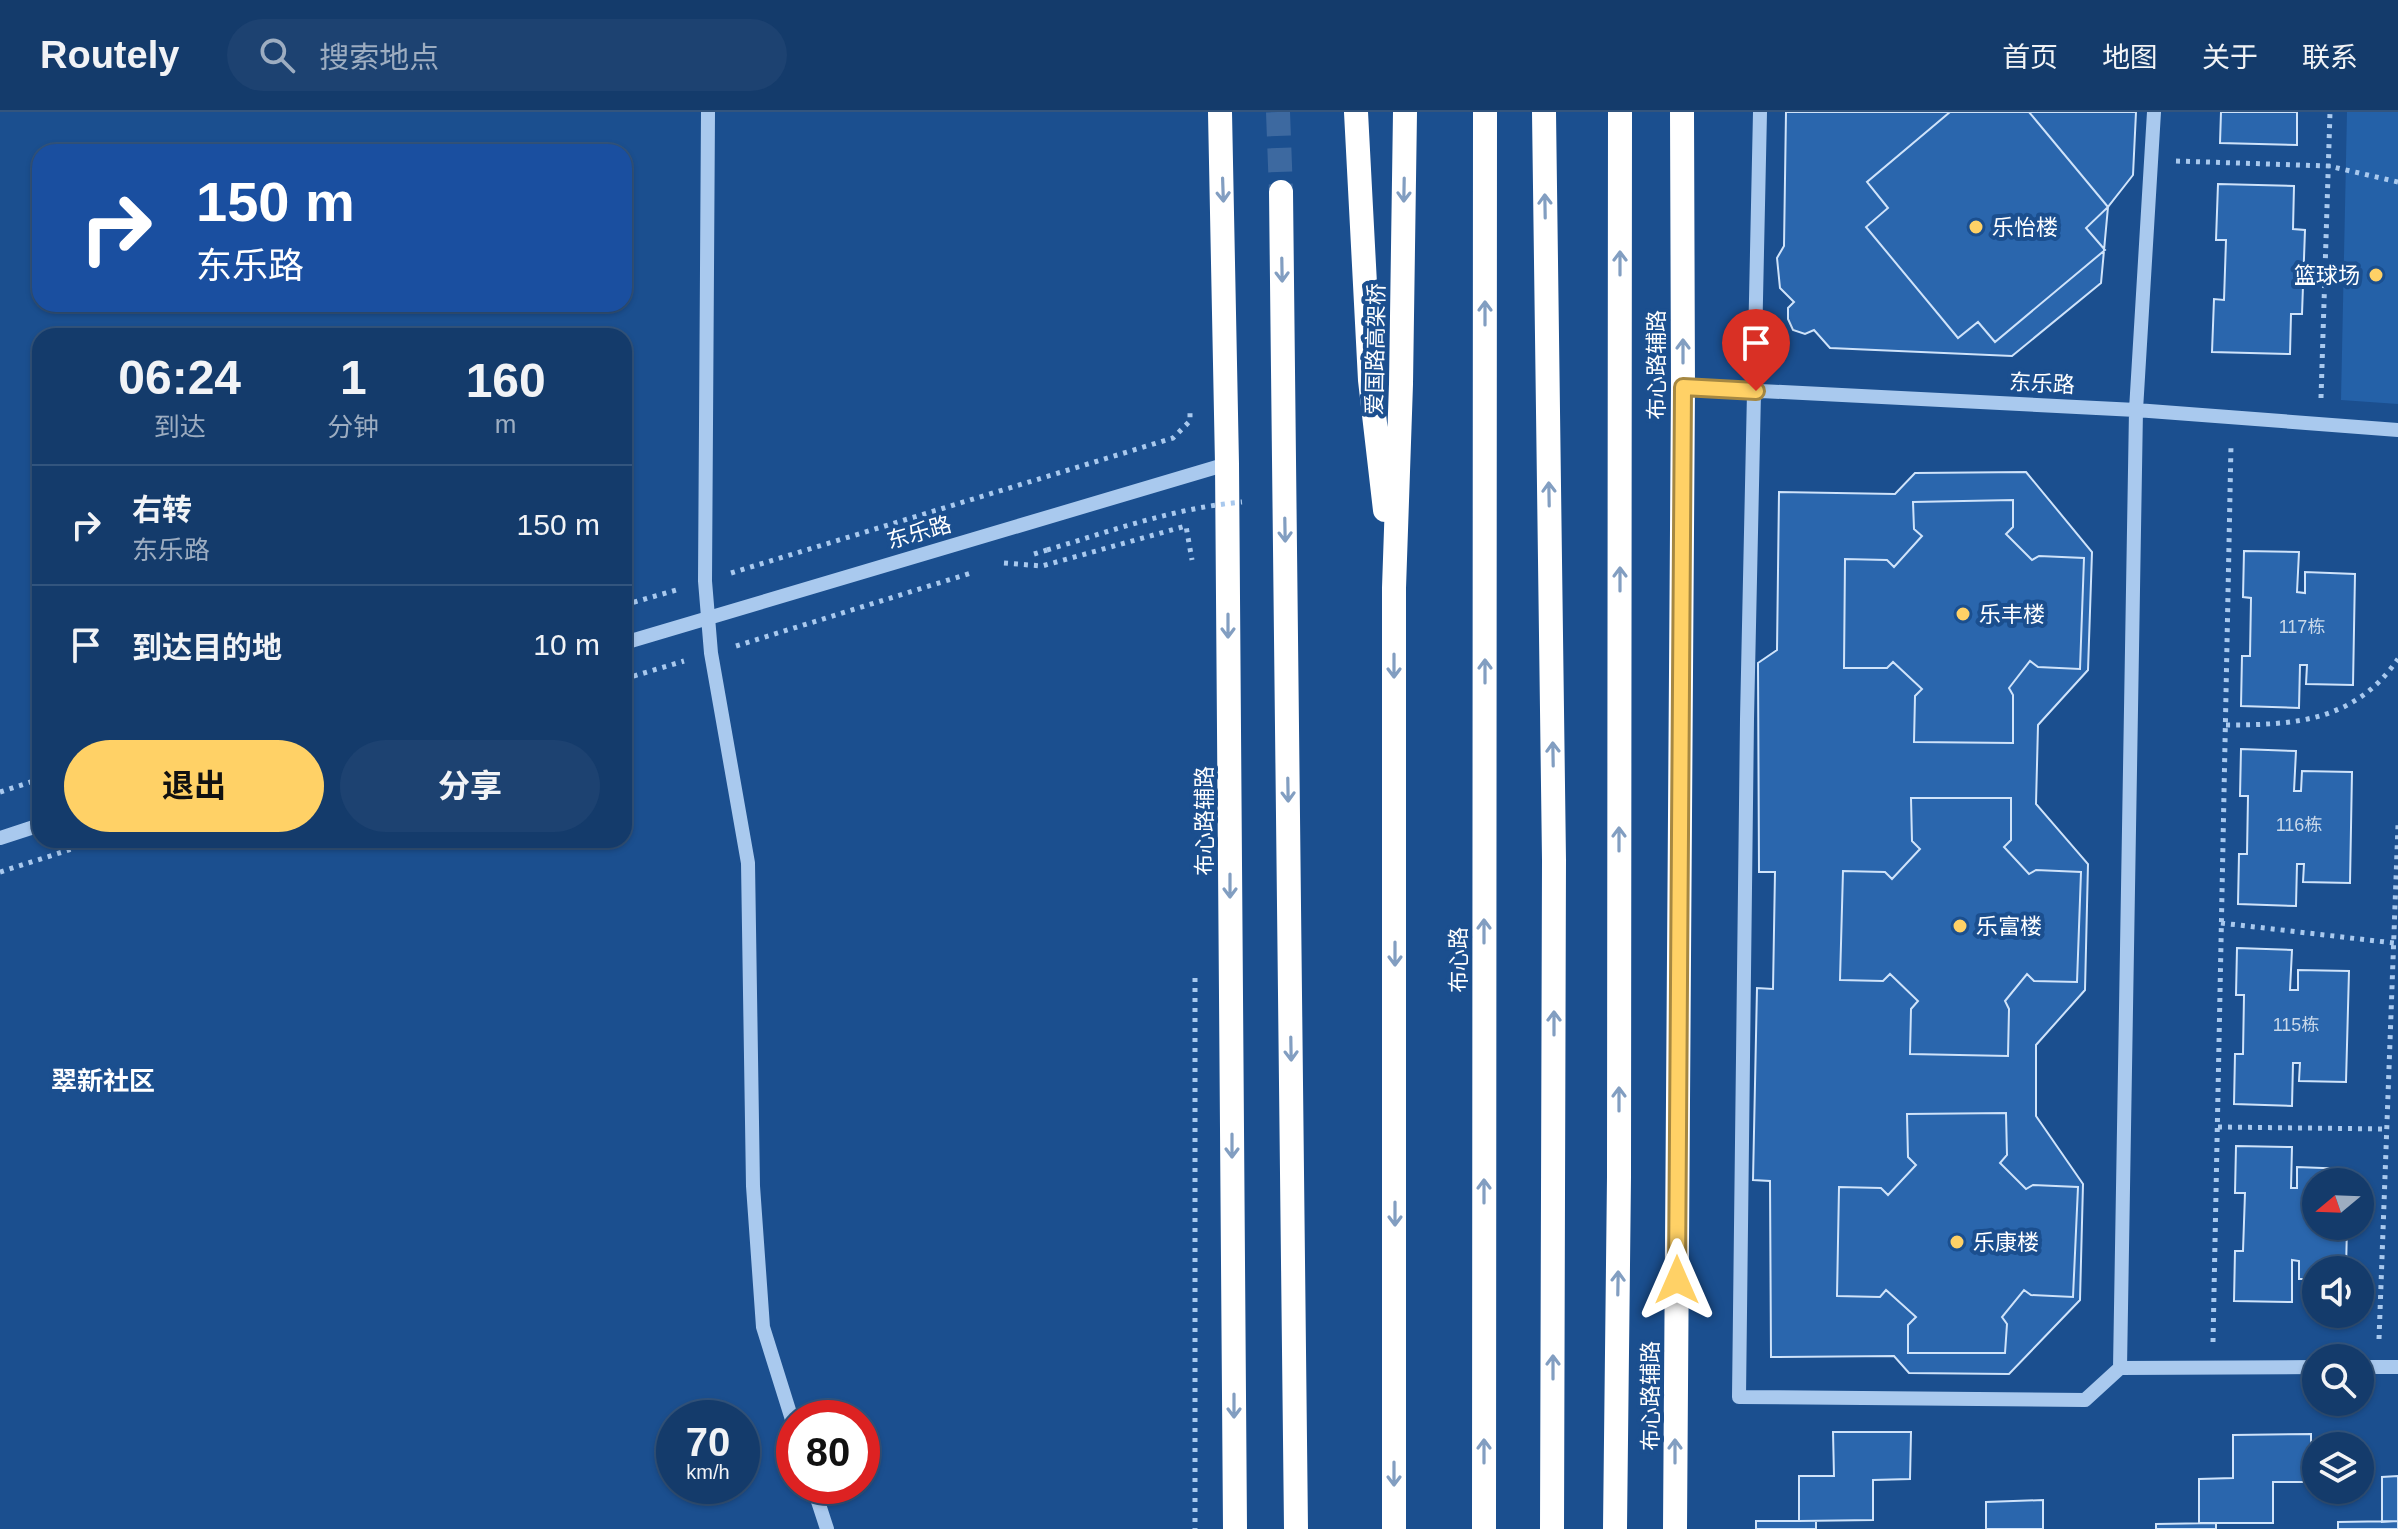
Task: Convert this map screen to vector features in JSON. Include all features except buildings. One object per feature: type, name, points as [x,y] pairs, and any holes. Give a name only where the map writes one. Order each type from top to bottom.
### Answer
[{"type":"highway","name":"布心路辅路","points":[[1220,112],[1227,464],[1235,1529]]},
{"type":"highway","points":[[1356,112],[1370,380],[1394,588],[1394,1529]]},
{"type":"highway","name":"爱国路高架桥","points":[[1394,588],[1405,112]]},
{"type":"highway","name":"布心路","points":[[1484,1529],[1485,112]]},
{"type":"highway","points":[[1544,112],[1554,860],[1552,1529]]},
{"type":"highway","points":[[1615,1529],[1619,1129],[1620,112]]},
{"type":"highway","name":"布心路辅路","points":[[1675,1529],[1682,112]]},
{"type":"highway","points":[[1281,192],[1296,1529]]},
{"type":"street","points":[[708,112],[705,581],[711,653],[748,863],[753,1186],[763,1327],[786,1400]]},
{"type":"street","points":[[1760,112],[1747,719],[1739,1397],[2085,1400],[2120,1368],[2302,1367]]},
{"type":"street","points":[[2120,1368],[2136,410],[2154,112]]},
{"type":"street","name":"东乐路","points":[[1683,387],[2136,410],[2398,430]]},
{"type":"street","name":"东乐路","points":[[632,641],[1227,464]]},
{"type":"street","points":[[0,838],[32,828]]},
{"type":"street","points":[[2374,1367],[2398,1367]]},
{"type":"street","points":[[819,1504],[827,1529]]},
{"type":"path","points":[[2320,423],[2330,112]]},
{"type":"path","points":[[2151,160],[2329,166],[2398,182]]},
{"type":"path","points":[[632,603],[1173,438],[1190,421],[1191,405]]},
{"type":"path","points":[[2213,1367],[2232,416]]},
{"type":"path","points":[[1047,550],[1159,516],[1242,502]]},
{"type":"path","points":[[989,567],[1004,563],[1042,566],[1186,526],[1195,572]]},
{"type":"path","points":[[632,677],[974,572]]},
{"type":"path","points":[[2226,725],[2295,722],[2332,713],[2367,693],[2384,679],[2398,659]]},
{"type":"path","points":[[0,792],[32,782]]},
{"type":"path","points":[[2378,1367],[2387,1129],[2396,992],[2394,943],[2398,825]]},
{"type":"path","points":[[0,872],[75,848]]},
{"type":"path","points":[[2221,923],[2394,943]]},
{"type":"path","points":[[1195,971],[1195,1529]]},
{"type":"path","points":[[2218,1127],[2387,1129]]},
{"type":"shaded area","points":[[2347,112],[2398,112],[2398,404],[2341,400]]},
{"type":"tunnel","points":[[1278,112],[1281,192]]},
{"type":"place","name":"乐怡楼","points":[[1976,227]]},
{"type":"place","name":"篮球场","points":[[2376,275]]},
{"type":"place","name":"乐丰楼","points":[[1963,614]]},
{"type":"place","name":"乐富楼","points":[[1960,926]]},
{"type":"place","name":"乐康楼","points":[[1957,1242]]},
{"type":"district","name":"翠新社区","points":[[103,1081]]},
{"type":"route","points":[[1677,1280],[1683,387],[1756,391]]}]
